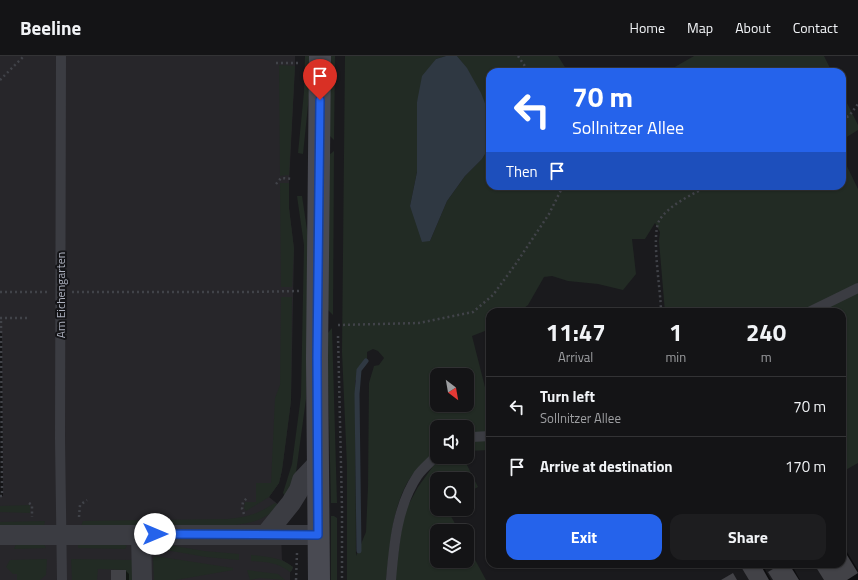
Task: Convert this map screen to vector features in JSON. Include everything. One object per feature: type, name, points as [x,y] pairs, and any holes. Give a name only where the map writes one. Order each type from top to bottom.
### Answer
[{"type":"main road","points":[[310,60],[317,358],[319,580]]},
{"type":"street","points":[[266,534],[291,503],[299,490],[302,480],[318,463]]},
{"type":"street","points":[[140,534],[142,580]]},
{"type":"street","points":[[0,535],[318,535]]},
{"type":"lane","name":"Am Eichengarten","points":[[61,56],[60,292],[62,580]]},
{"type":"lane","points":[[817,308],[858,288]]},
{"type":"lane","points":[[474,437],[486,436]]},
{"type":"lane","points":[[391,580],[398,525],[405,498],[418,475],[430,462]]},
{"type":"path","points":[[0,80],[24,56]]},
{"type":"path","points":[[518,56],[526,68]]},
{"type":"path","points":[[276,63],[310,60]]},
{"type":"path","points":[[846,117],[858,104]]},
{"type":"path","points":[[276,184],[281,178],[293,178]]},
{"type":"path","points":[[338,325],[419,323],[473,312],[493,295],[515,265],[548,214],[561,190]]},
{"type":"path","points":[[661,308],[656,238],[659,221],[668,210],[702,190]]},
{"type":"path","points":[[0,292],[300,291]]},
{"type":"path","points":[[0,496],[2,496],[0,318],[28,318]]},
{"type":"path","points":[[338,333],[342,580]]},
{"type":"path","points":[[244,514],[242,509],[243,502],[248,497]]},
{"type":"path","points":[[79,516],[80,505],[86,500]]},
{"type":"path","points":[[29,503],[32,505],[32,517]]},
{"type":"path","points":[[296,580],[297,570]]},
{"type":"shaded area","points":[[0,56],[295,56],[289,183],[289,208],[294,249],[291,401],[282,470],[279,483],[269,497],[280,506],[282,560],[293,567],[290,572],[290,580],[0,580]]},
{"type":"shaded area","points":[[305,56],[311,56],[311,76],[303,154],[298,153],[304,92]]},
{"type":"shaded area","points":[[329,56],[335,56],[334,140],[328,134]]},
{"type":"shaded area","points":[[345,56],[446,56],[436,59],[417,102],[417,172],[410,206],[430,241],[447,201],[465,176],[482,159],[486,152],[486,190],[846,190],[846,164],[858,189],[858,463],[846,470],[846,308],[665,308],[659,241],[660,232],[655,223],[645,239],[632,239],[636,274],[623,290],[598,284],[568,281],[552,276],[544,277],[528,305],[524,308],[486,308],[486,331],[472,336],[486,391],[486,432],[474,433],[474,420],[430,420],[430,456],[411,476],[400,498],[394,521],[386,580],[347,580],[347,466],[342,352]],"holes":[[[373,349],[378,351],[384,358],[379,365],[374,366],[369,383],[366,532],[356,556],[355,381],[367,361],[367,352]]]},
{"type":"shaded area","points":[[446,56],[457,56],[467,68],[481,93],[486,106],[486,152],[482,159],[465,176],[447,201],[430,241],[422,242],[410,206],[417,172],[417,102],[422,76],[436,59]]},
{"type":"shaded area","points":[[457,56],[558,56],[566,68],[486,68],[486,107],[476,84]]},
{"type":"shaded area","points":[[694,56],[824,56],[830,68],[673,68]]},
{"type":"shaded area","points":[[279,65],[295,66],[289,175],[280,176]]},
{"type":"shaded area","points":[[846,101],[858,125],[858,130],[846,138]]},
{"type":"shaded area","points":[[334,151],[333,315],[327,309],[328,156]]},
{"type":"shaded area","points":[[280,183],[289,183],[289,208],[294,249],[292,287],[281,287]]},
{"type":"shaded area","points":[[297,196],[302,196],[309,243],[306,399],[295,480],[286,498],[283,493],[292,464],[301,396],[304,245]]},
{"type":"shaded area","points":[[281,297],[292,297],[291,401],[282,470],[279,483],[269,497],[246,511],[244,508],[245,502],[256,502],[256,483],[271,483],[275,398],[280,385]]},
{"type":"shaded area","points":[[332,328],[337,503],[331,503],[327,334]]},
{"type":"shaded area","points":[[474,440],[486,441],[486,450],[474,451]]},
{"type":"shaded area","points":[[466,464],[470,472],[430,472],[430,516],[451,516],[455,524],[430,524],[430,568],[474,568],[474,558],[486,580],[395,580],[404,513],[418,487],[434,465]]},
{"type":"shaded area","points":[[474,479],[478,487],[474,489]]},
{"type":"shaded area","points":[[275,503],[280,506],[261,519],[250,523],[227,526],[81,526],[83,521],[228,519],[253,514]]},
{"type":"shaded area","points":[[30,505],[30,513],[0,512],[0,506]]},
{"type":"shaded area","points":[[331,516],[337,518],[337,580],[331,580]]},
{"type":"shaded area","points":[[45,521],[44,526],[0,526],[0,522]]},
{"type":"shaded area","points":[[43,542],[46,548],[14,549],[16,544]]},
{"type":"shaded area","points":[[78,543],[123,543],[127,546],[125,549],[78,548]]},
{"type":"shaded area","points":[[169,545],[204,551],[239,554],[239,560],[206,557],[160,549]]},
{"type":"shaded area","points":[[251,555],[278,559],[293,567],[290,572],[276,564],[251,561]]},
{"type":"shaded area","points":[[155,556],[233,568],[233,570],[176,580],[154,580],[153,559]]},
{"type":"shaded area","points":[[47,559],[46,575],[40,580],[17,580],[17,574],[13,574],[6,567],[10,560]]},
{"type":"shaded area","points":[[71,559],[134,560],[134,580],[126,580],[126,570],[98,569],[97,580],[72,580]]},
{"type":"shaded area","points":[[247,570],[278,574],[285,580],[260,578],[250,580]]},
{"type":"building","points":[[846,554],[858,573],[847,580],[824,580],[816,568],[846,568]]},
{"type":"building","points":[[742,568],[762,568],[769,580],[749,580]]},
{"type":"building","points":[[774,568],[792,568],[799,580],[773,580],[768,572]]},
{"type":"building","points":[[111,570],[126,570],[126,580],[111,580]]},
{"type":"building","points":[[733,573],[737,580],[721,580]]},
{"type":"waterway","points":[[359,551],[357,394],[359,370],[366,361]]},
{"type":"route","points":[[155,534],[318,535],[317,358],[320,100]]}]
